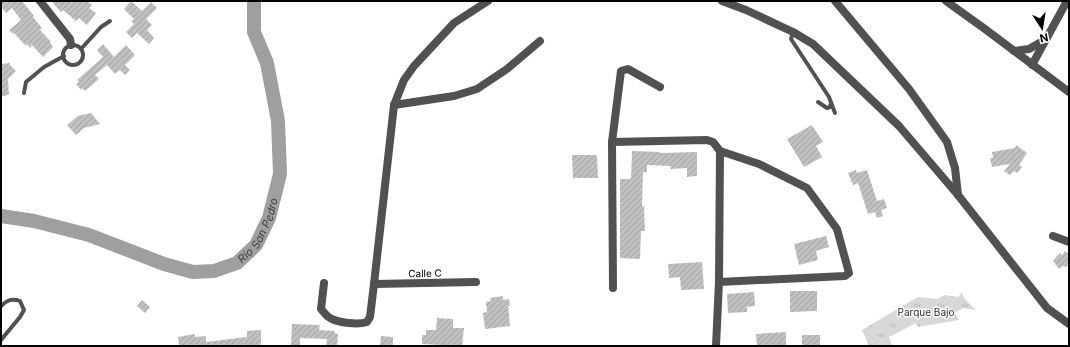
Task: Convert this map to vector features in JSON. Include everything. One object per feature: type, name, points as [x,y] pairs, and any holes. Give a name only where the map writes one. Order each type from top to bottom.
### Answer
[{"type":"street","points":[[40,1],[70,39],[71,45]]},
{"type":"street","points":[[324,283],[321,309],[328,317],[334,320],[359,324],[368,322],[374,284],[394,105],[404,80],[414,66],[454,23],[488,1]]},
{"type":"street","points":[[722,1],[746,10],[793,32],[813,44],[899,126],[958,195],[1047,308],[1069,324]]},
{"type":"street","points":[[835,1],[910,89],[947,142],[955,168],[958,195]]},
{"type":"street","points":[[946,1],[1069,92]]},
{"type":"street","points":[[1032,65],[1067,1]]},
{"type":"street","points":[[1014,51],[1029,49],[1046,40]]},
{"type":"street","points":[[394,105],[454,96],[477,89],[507,69],[540,41]]},
{"type":"street","points":[[613,288],[612,142],[621,71],[628,68],[660,87]]},
{"type":"street","points":[[612,142],[707,140],[713,142],[720,151],[759,164],[806,188],[837,229],[849,272],[845,276],[719,282]]},
{"type":"street","points":[[716,346],[719,282],[720,151]]},
{"type":"street","points":[[1053,236],[1069,242]]},
{"type":"street","name":"Calle C","points":[[374,284],[476,282]]},
{"type":"street","points":[[1060,318],[1069,330]]},
{"type":"lane","points":[[81,49],[101,27],[110,21]]},
{"type":"lane","points":[[793,32],[791,39],[829,97],[835,113]]},
{"type":"lane","points":[[71,45],[78,46],[83,55],[80,62],[77,64],[70,64],[65,60],[65,49],[71,45]]},
{"type":"lane","points":[[24,93],[26,82],[44,68],[64,56]]},
{"type":"lane","points":[[818,102],[828,108],[832,103]]},
{"type":"lane","points":[[1,306],[7,301],[15,299],[20,300],[24,310],[1,340]]},
{"type":"green space","name":"Parque Bajo","points":[[962,292],[964,298],[976,310],[963,308],[955,313],[959,320],[918,327],[916,323],[889,337],[892,346],[869,346],[862,330],[918,297],[937,299],[945,295],[958,297]]},
{"type":"building","points":[[1,1],[22,1],[34,16],[33,17],[42,28],[40,30],[51,42],[50,43],[53,47],[43,57],[32,45],[30,48],[27,44],[26,46],[14,33],[13,34],[9,30],[21,20],[12,8],[6,13],[1,6]]},
{"type":"building","points":[[51,1],[87,1],[92,5],[89,8],[96,13],[87,25],[79,18],[76,21],[63,10],[61,12]]},
{"type":"building","points":[[131,1],[142,11],[151,2],[157,8],[146,19],[152,25],[147,30],[154,38],[149,44],[137,33],[132,38],[126,32],[134,24],[131,21],[134,19],[124,9]]},
{"type":"building","points":[[103,44],[114,57],[126,45],[135,55],[125,65],[130,70],[125,75],[120,70],[115,74],[107,65],[95,75],[99,79],[85,91],[82,88],[81,90],[76,84],[79,82],[77,80],[103,57],[97,50]]},
{"type":"building","points":[[10,63],[16,71],[8,79],[9,94],[1,96],[1,64]]},
{"type":"building","points":[[91,113],[100,124],[84,128],[76,135],[67,125],[78,116]]},
{"type":"building","points":[[812,125],[823,142],[816,146],[822,157],[804,167],[787,139]]},
{"type":"building","points":[[1016,145],[1027,153],[1019,165],[1022,167],[1017,173],[1014,171],[1010,175],[1004,171],[1010,164],[992,167],[990,158],[993,158],[992,152],[1015,148]]},
{"type":"building","points":[[632,151],[660,153],[697,152],[697,176],[687,177],[687,168],[671,169],[670,166],[647,165],[647,172],[643,172],[642,206],[644,206],[645,231],[641,231],[640,259],[620,258],[620,179],[631,179]]},
{"type":"building","points":[[572,155],[597,155],[598,178],[573,178]]},
{"type":"building","points":[[856,170],[857,173],[867,170],[877,201],[884,199],[887,208],[881,210],[883,216],[877,218],[875,212],[868,214],[858,183],[853,185],[848,173]]},
{"type":"building","points":[[826,236],[829,247],[816,251],[818,260],[799,265],[794,244]]},
{"type":"building","points":[[1065,251],[1069,254],[1069,263],[1066,267],[1063,266],[1059,269],[1053,261],[1060,253],[1062,255]]},
{"type":"building","points":[[702,262],[704,289],[681,290],[680,277],[669,278],[668,264]]},
{"type":"building","points":[[790,291],[817,291],[817,311],[790,312]]},
{"type":"building","points":[[754,292],[755,306],[747,307],[747,312],[728,313],[727,294]]},
{"type":"building","points":[[503,296],[503,300],[509,299],[510,306],[508,306],[510,326],[485,329],[483,313],[487,312],[486,302],[491,301],[490,298]]},
{"type":"building","points":[[142,300],[150,307],[145,313],[137,306]]},
{"type":"building","points":[[437,318],[453,319],[453,328],[464,328],[462,346],[422,344],[422,335],[426,335],[426,330],[436,330]]},
{"type":"building","points":[[292,324],[320,325],[319,330],[335,331],[334,333],[338,334],[337,346],[326,346],[327,339],[300,338],[300,346],[291,346]]},
{"type":"building","points":[[261,330],[261,346],[179,346],[178,337],[195,334],[195,337],[206,336],[206,342],[247,337],[247,331]]},
{"type":"building","points":[[786,332],[786,346],[757,346],[756,334]]},
{"type":"building","points":[[802,335],[820,335],[820,346],[802,346]]},
{"type":"building","points":[[381,336],[393,337],[393,346],[380,346]]},
{"type":"waterway","name":"Río San Pedro","points":[[1,216],[34,221],[89,235],[164,264],[193,272],[214,271],[237,263],[256,245],[269,218],[280,174],[278,121],[267,63],[254,32],[254,1]]}]
